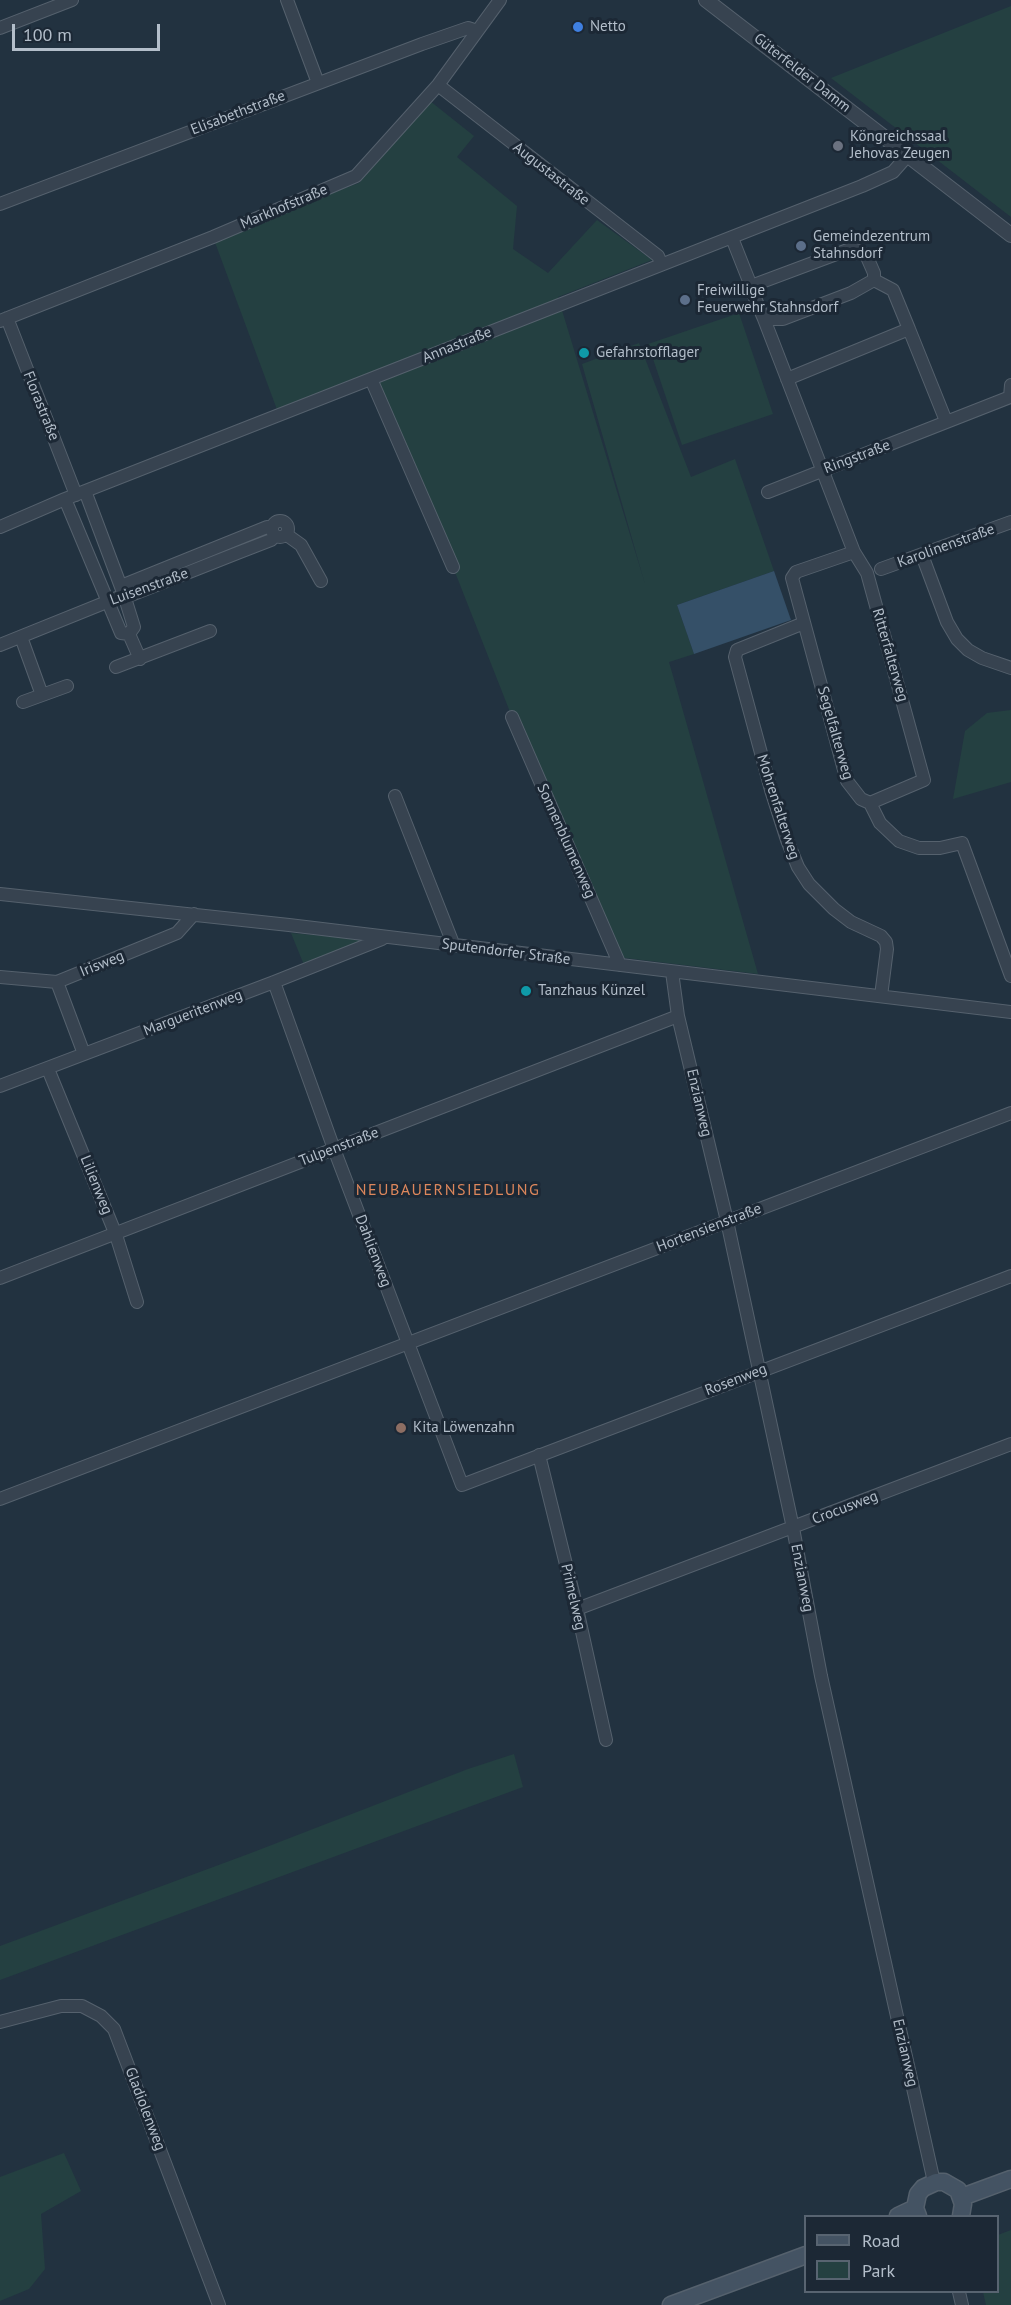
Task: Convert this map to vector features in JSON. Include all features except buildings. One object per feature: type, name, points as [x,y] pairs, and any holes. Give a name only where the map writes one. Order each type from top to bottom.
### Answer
[{"type":"main road","points":[[962,2197],[1011,2179]]},
{"type":"main road","points":[[916,2212],[918,2194],[929,2184],[936,2182],[952,2185],[962,2197],[961,2215]]},
{"type":"main road","points":[[671,2305],[804,2256]]},
{"type":"main road","points":[[699,2305],[804,2265]]},
{"type":"street","points":[[0,28],[72,0]]},
{"type":"street","points":[[287,0],[318,83]]},
{"type":"street","name":"Markhofstraße","points":[[3,320],[213,237],[356,176],[438,85],[500,0]]},
{"type":"street","name":"Güterfelder Damm","points":[[706,0],[1011,235]]},
{"type":"street","name":"Elisabethstraße","points":[[0,204],[468,28],[477,31]]},
{"type":"street","name":"Augustastraße","points":[[438,85],[658,256],[661,263]]},
{"type":"street","name":"Annastraße","points":[[0,527],[661,263],[732,238],[893,172],[908,155]]},
{"type":"street","name":"Ritterfalterweg","points":[[732,238],[854,552],[867,573],[924,780],[870,803]]},
{"type":"street","points":[[751,286],[850,249],[860,251],[867,257],[874,273],[874,280]]},
{"type":"street","points":[[764,319],[783,319],[850,293],[874,280]]},
{"type":"street","points":[[874,280],[893,290],[946,421]]},
{"type":"street","name":"Florastraße","points":[[3,320],[76,495],[123,591],[134,627],[129,634]]},
{"type":"street","points":[[787,379],[909,329]]},
{"type":"street","points":[[371,379],[453,567]]},
{"type":"street","name":"Ringstraße","points":[[768,492],[824,475],[946,421],[1010,397],[1011,385]]},
{"type":"street","name":"Florastraße","points":[[76,495],[108,602],[121,633],[129,634]]},
{"type":"street","name":"Karolinenstraße","points":[[881,569],[1011,522]]},
{"type":"street","name":"Luisenstraße","points":[[0,645],[108,602],[123,591],[131,595],[271,540],[278,533],[301,545],[321,581]]},
{"type":"street","name":"Segelfalterweg","points":[[854,552],[796,572],[792,578],[847,781],[861,799],[870,803],[880,823],[899,841],[919,848],[940,848],[962,843],[1011,976]]},
{"type":"street","points":[[922,555],[947,622],[957,639],[968,650],[982,658],[1011,668]]},
{"type":"street","name":"Mohrenfalterweg","points":[[804,623],[737,650],[735,657],[771,790],[798,867],[809,884],[834,909],[851,922],[880,936],[886,942],[881,996]]},
{"type":"street","points":[[116,668],[210,631]]},
{"type":"street","name":"Florastraße","points":[[129,634],[140,659]]},
{"type":"street","points":[[21,637],[42,695]]},
{"type":"street","points":[[23,702],[68,686]]},
{"type":"street","name":"Sonnenblumenweg","points":[[512,717],[620,965]]},
{"type":"street","points":[[395,796],[454,946]]},
{"type":"street","name":"Sputendorfer Straße","points":[[0,894],[194,914],[1011,1012]]},
{"type":"street","name":"Irisweg","points":[[0,976],[57,982],[177,933],[194,914]]},
{"type":"street","name":"Margueritenweg","points":[[0,1086],[385,938]]},
{"type":"street","name":"Enzianweg","points":[[672,972],[678,1016],[727,1221],[793,1528],[826,1700],[934,2182],[936,2182]]},
{"type":"street","points":[[57,982],[84,1054]]},
{"type":"street","name":"Dahlienweg","points":[[274,982],[334,1149],[462,1485]]},
{"type":"street","name":"Tulpenstraße","points":[[0,1278],[678,1016]]},
{"type":"street","name":"Lilienweg","points":[[48,1069],[116,1235],[137,1302]]},
{"type":"street","name":"Hortensienstraße","points":[[0,1499],[1011,1113]]},
{"type":"street","name":"Rosenweg","points":[[462,1485],[1011,1276]]},
{"type":"street","name":"Crocusweg","points":[[577,1609],[1011,1444]]},
{"type":"street","name":"Primelweg","points":[[539,1455],[606,1740]]},
{"type":"street","name":"Gladiolenweg","points":[[0,2022],[61,2006],[82,2006],[101,2016],[114,2030],[219,2305]]},
{"type":"green space","points":[[1011,6],[1011,217],[831,78]]},
{"type":"green space","points":[[430,101],[474,136],[457,157],[517,206],[513,249],[548,273],[597,220],[652,260],[558,297],[645,584],[582,364],[639,343],[691,477],[735,459],[774,571],[677,605],[694,654],[669,662],[758,974],[617,957],[512,717],[453,567],[371,379],[279,415],[213,237],[359,183]]},
{"type":"green space","points":[[739,313],[773,414],[682,445],[648,344]]},
{"type":"green space","points":[[1011,710],[1011,782],[953,799],[965,731],[987,713]]},
{"type":"green space","points":[[291,933],[358,939],[360,942],[304,965]]},
{"type":"green space","points":[[514,1754],[523,1787],[0,1980],[0,1946],[251,1853],[468,1769]]},
{"type":"green space","points":[[64,2153],[81,2191],[41,2214],[45,2269],[29,2289],[0,2301],[0,2177]]},
{"type":"green space","points":[[1011,2230],[1011,2305],[986,2305],[983,2293],[999,2293],[999,2235]]},
{"type":"water","points":[[774,571],[791,620],[694,654],[677,605]]},
{"type":"place","name":"Netto","points":[[578,27]]},
{"type":"place","name":"Köngreichssaal Jehovas Zeugen","points":[[838,146]]},
{"type":"place","name":"Gemeindezentrum Stahnsdorf","points":[[801,246]]},
{"type":"place","name":"Freiwillige Feuerwehr Stahnsdorf","points":[[685,300]]},
{"type":"place","name":"Gefahrstofflager","points":[[584,353]]},
{"type":"place","name":"Tanzhaus Künzel","points":[[526,991]]},
{"type":"place","name":"Kita Löwenzahn","points":[[401,1428]]},
{"type":"district","name":"NEUBAUERNSIEDLUNG","points":[[448,1190]]}]
